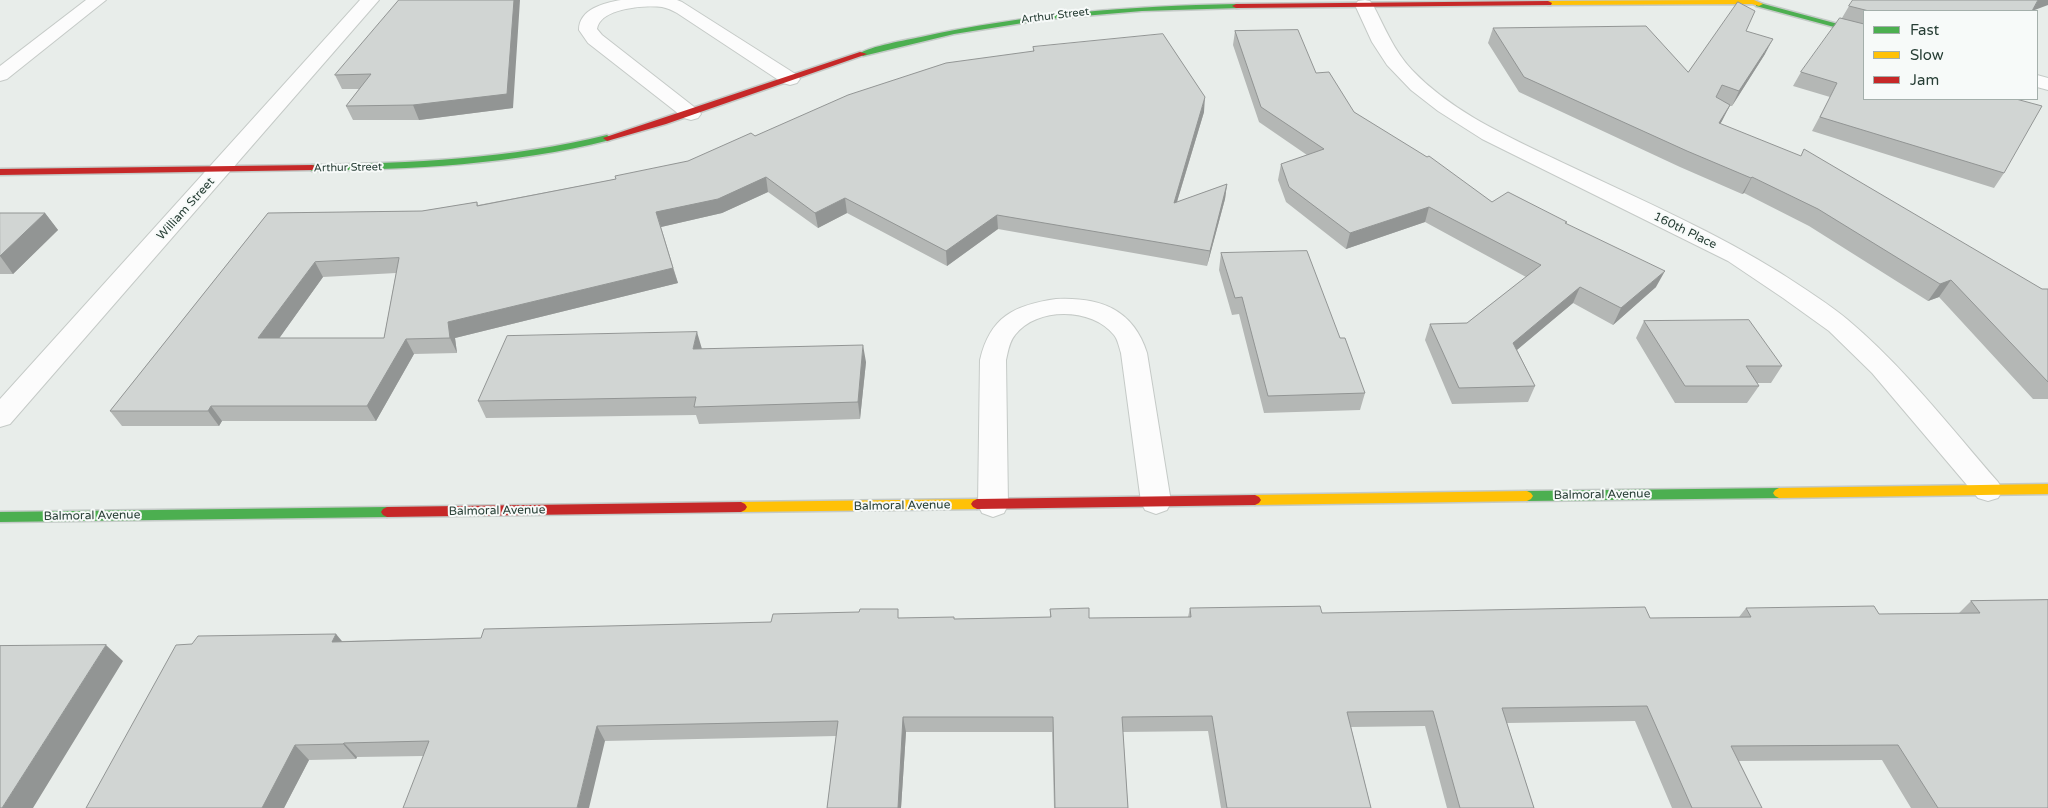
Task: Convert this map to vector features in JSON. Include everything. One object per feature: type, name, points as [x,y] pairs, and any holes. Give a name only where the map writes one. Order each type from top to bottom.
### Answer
[{"type":"street","points":[[0,75],[97,0]]},
{"type":"street","name":"William Street","points":[[0,417],[370,0]]},
{"type":"street","points":[[691,114],[595,39],[588,30],[588,24],[595,16],[606,9],[620,4],[652,1],[666,2],[683,9],[790,78]]},
{"type":"street","name":"Arthur Street","points":[[0,172],[220,171],[417,166],[493,160],[553,151],[612,138],[691,114],[839,61],[899,44],[962,30],[1034,18],[1106,10],[1183,6],[1752,1],[1863,33]]},
{"type":"street","name":"160th Place","points":[[1364,5],[1383,46],[1402,71],[1429,97],[1455,115],[1489,135],[1736,256],[1792,292],[1838,325],[1882,367],[1988,490]]},
{"type":"street","points":[[993,504],[993,360],[997,340],[1008,325],[1028,314],[1058,307],[1089,308],[1110,317],[1127,333],[1134,353],[1156,502]]},
{"type":"street","name":"Balmoral Avenue","points":[[0,517],[2048,489]]},
{"type":"building","points":[[399,0],[514,0],[507,94],[413,105],[346,106],[371,74],[335,75]]},
{"type":"building","points":[[1853,0],[2038,0],[2033,10],[1865,10],[1849,6]]},
{"type":"building","points":[[1738,2],[1755,11],[1746,31],[1773,39],[1739,91],[1722,85],[1716,97],[1730,105],[1719,123],[1801,156],[1804,149],[2042,289],[2048,289],[2048,382],[1951,280],[1940,284],[1818,209],[1752,177],[1687,151],[1524,77],[1493,28],[1646,26],[1688,72]]},
{"type":"building","points":[[1840,18],[1863,24],[1863,100],[2020,100],[2042,106],[2004,173],[1820,117],[1837,83],[1801,72]]},
{"type":"building","points":[[1298,30],[1316,73],[1329,72],[1354,112],[1427,157],[1429,156],[1492,202],[1508,192],[1567,222],[1565,223],[1665,271],[1621,308],[1580,287],[1513,343],[1535,386],[1459,388],[1430,324],[1467,323],[1541,265],[1429,207],[1350,233],[1289,187],[1281,164],[1324,149],[1261,107],[1235,31]]},
{"type":"building","points":[[1163,34],[1205,97],[1174,203],[1227,184],[1210,251],[997,215],[946,251],[845,198],[815,213],[766,177],[718,199],[656,212],[673,268],[448,322],[450,338],[406,339],[367,406],[211,406],[208,411],[110,411],[268,213],[422,211],[477,202],[477,206],[616,179],[615,176],[688,161],[751,133],[755,136],[848,95],[946,63],[1034,51],[1033,47]],"holes":[[[399,258],[384,338],[258,338],[315,262]]]},
{"type":"building","points":[[0,213],[45,213],[0,256]]},
{"type":"building","points":[[1307,251],[1340,338],[1345,338],[1365,393],[1268,396],[1242,297],[1235,298],[1221,253]]},
{"type":"building","points":[[1749,320],[1782,366],[1746,366],[1759,386],[1685,386],[1644,321]]},
{"type":"building","points":[[697,332],[693,349],[863,345],[858,402],[694,407],[696,397],[478,401],[507,336]]},
{"type":"building","points":[[2048,600],[2048,808],[1938,808],[1898,745],[1731,746],[1762,808],[1692,808],[1647,706],[1502,708],[1534,808],[1460,808],[1433,711],[1347,712],[1371,808],[1227,808],[1212,716],[1122,717],[1128,808],[1055,808],[1053,717],[903,717],[898,808],[827,808],[838,721],[597,726],[577,808],[403,808],[429,741],[295,745],[262,808],[86,808],[176,645],[192,644],[198,636],[336,634],[332,642],[481,638],[484,629],[771,622],[773,614],[859,612],[860,609],[898,609],[898,618],[954,617],[954,619],[1051,617],[1050,609],[1089,608],[1089,618],[1191,617],[1190,608],[1320,606],[1322,613],[1645,607],[1650,618],[1751,617],[1746,608],[1874,606],[1879,614],[1980,613],[1971,601]]},
{"type":"building","points":[[106,645],[2,808],[0,808],[0,646]]},
{"type":"traffic: fast","points":[[1759,4],[1863,33]]},
{"type":"traffic: fast","points":[[863,54],[954,31],[1001,23],[1095,12],[1236,6]]},
{"type":"traffic: fast","points":[[312,168],[424,165],[497,159],[571,147],[607,138]]},
{"type":"traffic: fast","points":[[1527,496],[1779,493]]},
{"type":"traffic: fast","points":[[0,517],[387,512]]},
{"type":"traffic: slow","points":[[1548,3],[1753,2],[1759,4]]},
{"type":"traffic: slow","points":[[1779,493],[2048,489]]},
{"type":"traffic: slow","points":[[1255,500],[1527,496]]},
{"type":"traffic: slow","points":[[741,507],[977,504]]},
{"type":"traffic: jam","points":[[1236,6],[1548,3]]},
{"type":"traffic: jam","points":[[607,138],[663,122],[863,54]]},
{"type":"traffic: jam","points":[[0,172],[312,168]]},
{"type":"traffic: jam","points":[[977,504],[1255,500]]},
{"type":"traffic: jam","points":[[387,512],[741,507]]}]
